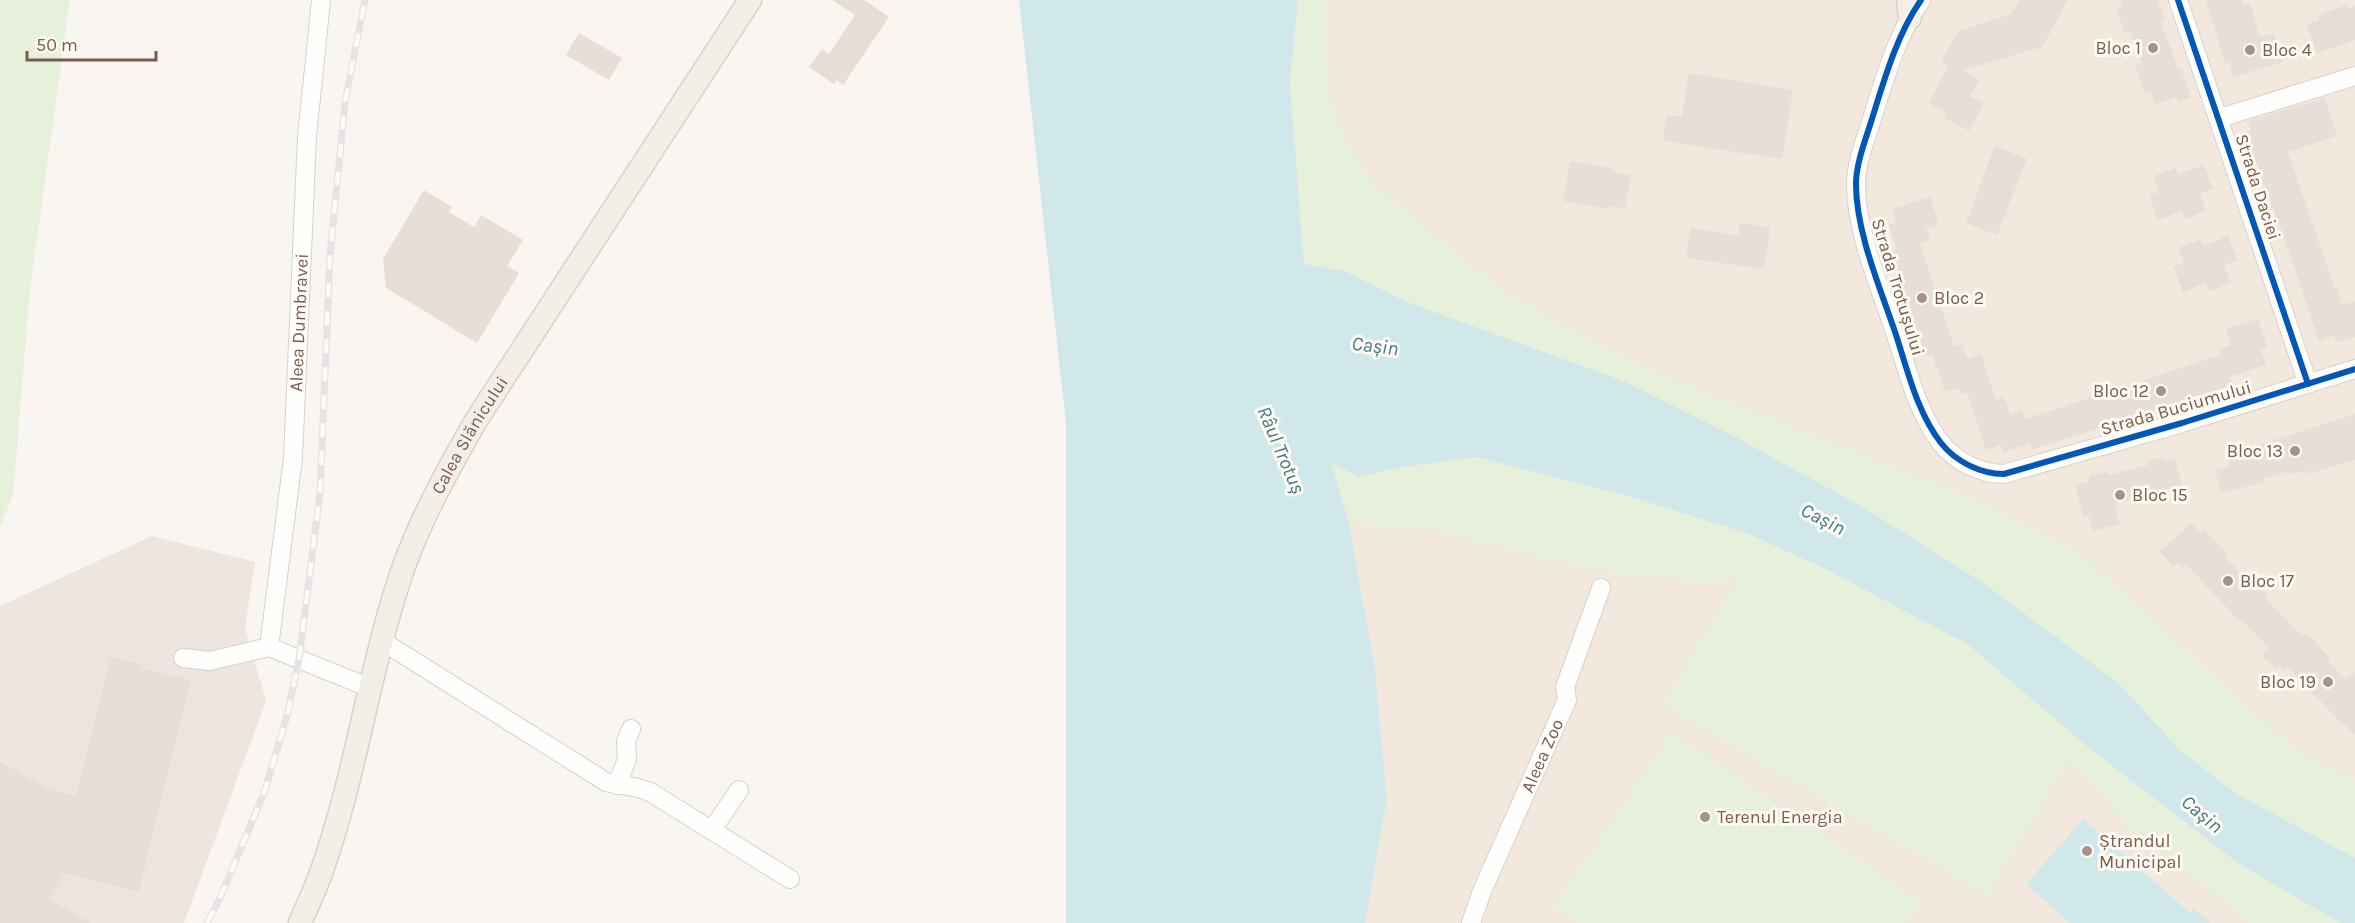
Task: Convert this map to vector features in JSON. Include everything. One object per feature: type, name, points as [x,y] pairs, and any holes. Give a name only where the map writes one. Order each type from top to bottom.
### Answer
[{"type":"main road","name":"Calea Slănicului","points":[[300,923],[321,873],[341,805],[382,641],[404,566],[447,472],[477,419],[750,0]]},
{"type":"street","name":"Aleea Dumbravei","points":[[269,647],[293,458],[307,137],[321,0]]},
{"type":"street","name":"Strada Daciei","points":[[2178,0],[2220,118],[2308,384]]},
{"type":"street","name":"Strada Trotușului","points":[[1913,6],[1891,62],[1861,157],[1856,183],[1862,222],[1870,258],[1927,420],[1941,444],[1962,461],[1985,472],[2004,474]]},
{"type":"street","points":[[2220,118],[2355,76]]},
{"type":"street","name":"Strada Buciumului","points":[[2004,474],[2355,369]]},
{"type":"street","name":"Aleea Zoo","points":[[1471,923],[1482,891],[1567,700],[1564,687],[1601,588]]},
{"type":"street","points":[[382,641],[606,782],[633,785],[650,792],[790,879]]},
{"type":"street","points":[[183,658],[210,662],[269,647],[370,688]]},
{"type":"street","points":[[617,785],[627,759],[626,741],[631,729]]},
{"type":"street","points":[[712,830],[739,790]]},
{"type":"shaded area","points":[[1298,0],[2355,0],[2355,923],[1365,923],[1387,800],[1375,668],[1349,523],[1315,407]]},
{"type":"shaded area","points":[[152,536],[255,562],[245,628],[266,701],[184,923],[0,923],[0,606]]},
{"type":"green space","points":[[0,0],[70,0],[30,289],[13,494],[0,528]]},
{"type":"green space","points":[[1298,0],[1325,0],[1327,84],[1341,135],[1375,186],[1508,295],[1649,370],[1989,505],[2077,551],[2297,751],[2355,780],[2355,858],[2235,793],[2180,750],[2118,683],[1983,583],[1866,509],[1739,439],[1626,382],[1407,302],[1344,271],[1304,264],[1290,82]]},
{"type":"green space","points":[[1477,457],[1632,497],[1749,534],[1826,569],[1969,645],[2088,747],[2238,863],[2342,923],[2252,923],[2125,824],[2097,786],[2067,762],[1987,896],[1663,705],[1739,576],[1711,584],[1594,570],[1437,531],[1349,523],[1331,461],[1359,477],[1402,467]]},
{"type":"green space","name":"Terenul Energia","points":[[1672,732],[1921,901],[1906,923],[1576,923],[1553,907]]},
{"type":"water","points":[[1019,0],[1298,0],[1290,82],[1304,264],[1344,271],[1407,302],[1626,382],[1739,439],[1866,509],[1983,583],[2118,683],[2180,750],[2235,793],[2355,858],[2355,923],[2342,923],[2238,863],[2088,747],[1969,645],[1826,569],[1749,534],[1632,497],[1477,457],[1402,467],[1359,477],[1331,462],[1349,523],[1375,668],[1387,800],[1365,923],[1066,923],[1066,424]]},
{"type":"water","name":"Ștrandul Municipal","points":[[2083,819],[2190,913],[2194,909],[2211,923],[2070,923],[2026,884]]},
{"type":"building","points":[[832,0],[864,0],[889,17],[843,85],[837,80],[834,84],[809,67],[822,49],[829,54],[855,15]]},
{"type":"building","points":[[2020,0],[2068,0],[2042,47],[1963,70],[1979,81],[1969,96],[1984,103],[1969,131],[1944,117],[1947,113],[1929,103],[1948,66],[1941,62],[1958,31],[2011,14]]},
{"type":"building","name":"Bloc 1","points":[[2120,0],[2158,0],[2165,20],[2161,22],[2178,70],[2181,69],[2191,97],[2178,102],[2176,97],[2155,104],[2150,91],[2145,92],[2135,65],[2142,63],[2130,31],[2125,33],[2116,9],[2122,6]]},
{"type":"building","name":"Bloc 4","points":[[2206,0],[2242,0],[2243,5],[2250,3],[2260,37],[2274,33],[2283,62],[2233,77],[2229,62],[2225,63]]},
{"type":"building","points":[[2346,5],[2347,9],[2355,6],[2355,40],[2317,53],[2307,24],[2319,20],[2317,15]]},
{"type":"building","points":[[579,33],[622,58],[609,80],[566,55]]},
{"type":"building","points":[[1689,73],[1793,90],[1782,159],[1663,141],[1667,115],[1682,117]]},
{"type":"building","points":[[2325,98],[2337,136],[2288,152],[2342,305],[2355,301],[2355,337],[2336,343],[2334,336],[2319,341],[2245,132],[2251,130],[2248,121]]},
{"type":"building","points":[[1995,146],[2027,159],[1997,235],[1966,223]]},
{"type":"building","points":[[1570,161],[1615,169],[1614,172],[1631,175],[1625,208],[1609,206],[1608,209],[1563,201]]},
{"type":"building","points":[[2204,165],[2213,189],[2200,194],[2206,211],[2185,219],[2182,211],[2158,220],[2149,195],[2159,192],[2154,176],[2176,168],[2178,174]]},
{"type":"building","points":[[424,190],[452,207],[449,212],[474,227],[481,215],[523,240],[507,266],[519,273],[477,343],[386,288],[383,259]]},
{"type":"building","points":[[1930,197],[1939,225],[1926,229],[1930,240],[1920,243],[1954,346],[1962,344],[1967,359],[1981,354],[1996,400],[2004,397],[2010,414],[2022,410],[2025,419],[2221,355],[2219,349],[2231,345],[2226,329],[2258,319],[2267,348],[2261,350],[2266,365],[2229,377],[2232,385],[2031,450],[2030,444],[2003,452],[2001,445],[1986,450],[1967,392],[1961,394],[1959,388],[1945,392],[1932,354],[1925,356],[1890,252],[1897,250],[1889,225],[1896,222],[1892,209]]},
{"type":"building","points":[[1740,223],[1770,227],[1764,269],[1686,258],[1691,228],[1738,235]]},
{"type":"building","points":[[2228,236],[2238,260],[2224,265],[2231,283],[2209,291],[2206,283],[2183,292],[2173,267],[2184,263],[2178,248],[2200,240],[2203,246]]},
{"type":"building","name":"Bloc 13","points":[[2355,414],[2355,460],[2308,474],[2307,470],[2291,475],[2290,471],[2263,479],[2264,482],[2221,493],[2215,470],[2230,466],[2226,455]]},
{"type":"building","name":"Bloc 15","points":[[2163,457],[2164,461],[2175,458],[2182,486],[2168,490],[2169,494],[2142,501],[2141,497],[2115,504],[2120,524],[2092,531],[2089,516],[2083,517],[2075,484],[2090,481],[2089,476],[2107,472],[2108,475],[2148,465],[2147,461]]},
{"type":"building","points":[[2191,523],[2200,533],[2204,529],[2228,555],[2225,557],[2244,577],[2247,574],[2269,597],[2266,599],[2292,626],[2303,636],[2306,632],[2346,680],[2355,671],[2355,735],[2288,667],[2284,671],[2279,666],[2276,669],[2262,655],[2269,648],[2242,620],[2240,622],[2186,564],[2182,568],[2177,563],[2173,566],[2160,552]]},
{"type":"building","points":[[110,657],[142,664],[141,668],[191,680],[139,892],[65,873],[50,900],[91,923],[0,923],[0,762],[46,788],[76,796]]},
{"type":"railway","points":[[207,923],[220,898],[264,793],[287,716],[299,659],[320,493],[330,256],[345,102],[365,0]]},
{"type":"cycle path","points":[[1921,0],[1904,28],[1886,75],[1859,161],[1856,176],[1857,202],[1869,258],[1913,388],[1932,430],[1954,456],[1978,469],[2004,474],[2182,423],[2355,369]]},
{"type":"cycle path","points":[[2178,0],[2308,384]]},
{"type":"place","name":"Bloc 1","points":[[2153,48]]},
{"type":"place","name":"Bloc 4","points":[[2250,50]]},
{"type":"place","name":"Bloc 2","points":[[1922,298]]},
{"type":"place","name":"Bloc 12","points":[[2161,391]]},
{"type":"place","name":"Bloc 13","points":[[2295,451]]},
{"type":"place","name":"Bloc 15","points":[[2120,495]]},
{"type":"place","name":"Bloc 17","points":[[2228,581]]},
{"type":"place","name":"Bloc 19","points":[[2328,682]]},
{"type":"place","name":"Terenul Energia","points":[[1705,817]]},
{"type":"place","name":"Ștrandul Municipal","points":[[2087,851]]},
{"type":"water label","name":"Cașin","points":[[1375,346]]},
{"type":"water label","name":"Râul Trotuș","points":[[1281,450]]},
{"type":"water label","name":"Cașin","points":[[1823,519]]},
{"type":"water label","name":"Cașin","points":[[2202,814]]}]
